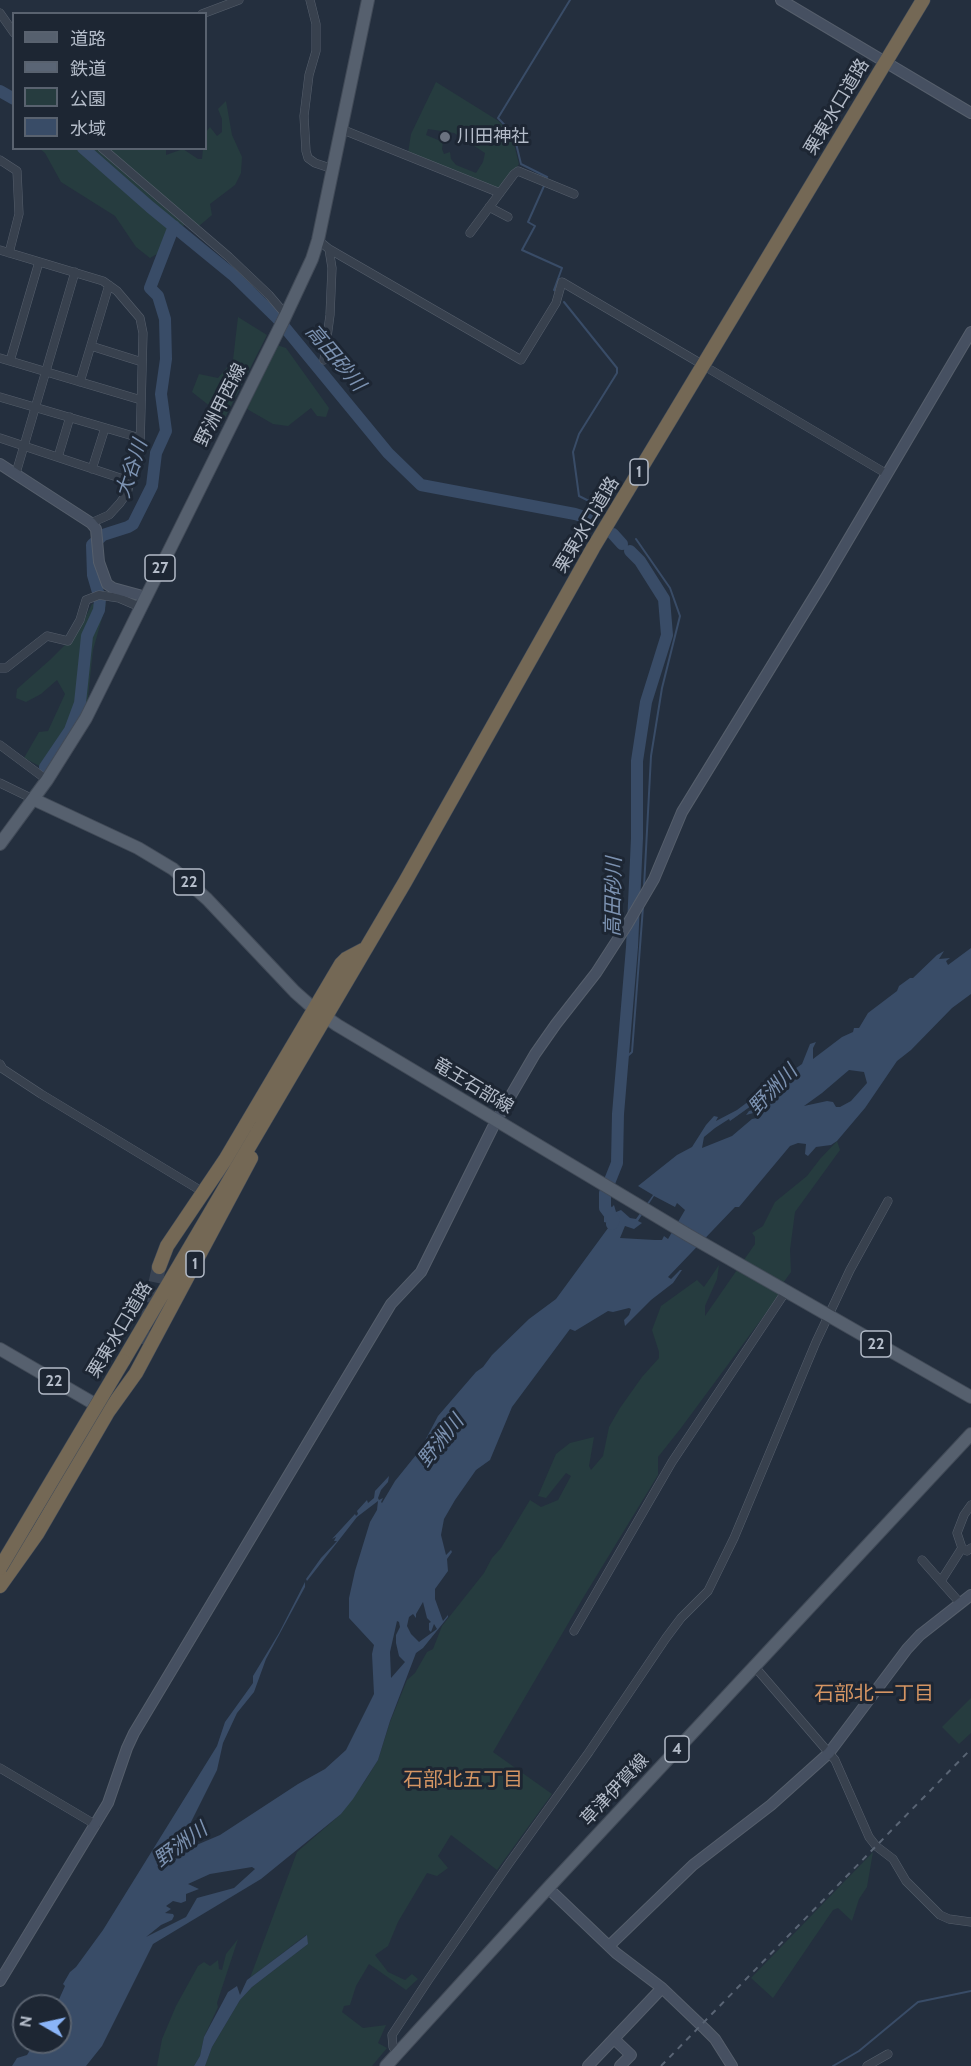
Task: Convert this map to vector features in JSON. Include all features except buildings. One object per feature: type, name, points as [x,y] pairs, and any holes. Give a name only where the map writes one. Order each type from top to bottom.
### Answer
[{"type":"highway","name":"栗東水口道路","points":[[0,1569],[269,1109],[319,1013],[341,964],[364,949],[405,882],[593,548],[923,0]]},
{"type":"highway","name":"栗東水口道路","points":[[159,1267],[167,1246],[319,1013]]},
{"type":"highway","name":"栗東水口道路","points":[[108,1412],[136,1373],[227,1206],[267,1127],[269,1109]]},
{"type":"highway","name":"栗東水口道路","points":[[0,1586],[37,1534],[108,1412],[142,1344]]},
{"type":"highway","name":"1","points":[[0,1569],[47,1514]]},
{"type":"main road","name":"野洲甲西線","points":[[33,799],[86,718],[283,323],[312,259],[318,240],[368,0]]},
{"type":"main road","points":[[0,844],[33,799]]},
{"type":"main road","name":"竜王石部線","points":[[33,799],[138,849],[173,869],[207,899],[258,954],[319,1013],[597,1181],[971,1397]]},
{"type":"main road","name":"22","points":[[0,1349],[108,1412]]},
{"type":"main road","name":"草津伊賀線","points":[[386,2066],[396,2052],[971,1434]]},
{"type":"street","points":[[205,12],[218,4],[239,0]]},
{"type":"street","points":[[310,0],[315,24],[316,51],[309,75],[304,116],[306,151],[308,158],[315,164],[333,169]]},
{"type":"street","points":[[781,0],[971,113]]},
{"type":"street","points":[[0,13],[12,30]]},
{"type":"street","points":[[341,129],[500,193]]},
{"type":"street","points":[[104,150],[269,294],[283,323]]},
{"type":"street","points":[[1,162],[17,171],[19,214],[9,253]]},
{"type":"street","points":[[470,233],[518,171],[574,194]]},
{"type":"street","points":[[489,207],[508,217]]},
{"type":"street","points":[[318,240],[329,249],[521,360],[556,303],[562,282],[698,362]]},
{"type":"street","points":[[324,360],[331,303],[332,268],[329,249]]},
{"type":"street","points":[[0,250],[103,281],[125,299],[140,318],[143,333],[140,447],[127,493],[109,515],[91,522]]},
{"type":"street","points":[[10,361],[39,262]]},
{"type":"street","points":[[16,473],[75,272]]},
{"type":"street","points":[[80,382],[109,285]]},
{"type":"street","points":[[0,1981],[108,1803],[127,1748],[135,1733],[391,1304],[421,1272],[496,1121],[535,1054],[596,974],[638,906],[654,879],[682,812],[971,332]]},
{"type":"street","points":[[91,346],[142,362]]},
{"type":"street","points":[[0,358],[141,400]]},
{"type":"street","points":[[711,370],[887,474]]},
{"type":"street","points":[[0,397],[140,438]]},
{"type":"street","points":[[58,457],[70,417]]},
{"type":"street","points":[[93,469],[105,428]]},
{"type":"street","points":[[0,438],[129,481]]},
{"type":"street","points":[[0,464],[91,522],[96,529],[99,562],[107,584],[143,602]]},
{"type":"street","points":[[0,668],[6,668],[47,636],[68,641],[80,620],[86,600],[99,595],[143,602]]},
{"type":"street","points":[[0,745],[47,780]]},
{"type":"street","points":[[0,783],[33,799]]},
{"type":"street","points":[[0,1064],[41,1094],[203,1192]]},
{"type":"street","points":[[396,2052],[392,2035],[429,1979],[590,1752],[666,1638],[681,1618],[708,1591],[734,1538],[828,1315],[888,1201]]},
{"type":"street","points":[[574,1631],[672,1462],[784,1290]]},
{"type":"street","points":[[971,1505],[957,1533],[962,1548],[967,1551],[971,1548]]},
{"type":"street","points":[[941,1581],[962,1548]]},
{"type":"street","points":[[922,1560],[960,1603]]},
{"type":"street","points":[[609,1946],[693,1865],[771,1804],[829,1753],[906,1649],[920,1635],[971,1595]]},
{"type":"street","points":[[755,1667],[835,1760],[869,1837],[876,1846],[893,1859],[906,1881],[935,1911],[949,1919],[971,1922]]},
{"type":"street","points":[[0,1768],[96,1825]]},
{"type":"street","points":[[548,1888],[609,1946],[662,1988],[715,2039],[732,2066]]},
{"type":"street","points":[[588,2066],[662,1988]]},
{"type":"street","points":[[614,2039],[631,2055],[620,2066]]},
{"type":"street","points":[[867,2066],[888,2054]]},
{"type":"green space","points":[[436,82],[497,120],[511,132],[519,164],[500,189],[408,153],[411,134]],"holes":[[[428,129],[454,133],[485,153],[483,162],[476,173],[456,165],[451,159],[450,152],[444,154],[443,142],[426,135]]]},
{"type":"green space","points":[[226,101],[232,135],[242,157],[241,173],[235,185],[210,204],[212,215],[199,226],[190,220],[166,249],[150,258],[136,247],[115,216],[61,182],[41,150],[166,150],[166,155],[184,150],[198,159],[202,159],[203,150],[207,150],[207,131],[210,127],[217,136],[222,132],[222,119],[218,109]]},
{"type":"green space","points":[[238,317],[267,335],[225,418],[192,392],[199,374],[218,378],[233,360]]},
{"type":"green space","points":[[277,345],[286,348],[329,408],[326,417],[317,416],[311,408],[288,426],[273,424],[247,409]]},
{"type":"green space","points":[[92,604],[106,604],[93,650],[87,707],[49,771],[24,758],[39,732],[48,731],[65,694],[57,680],[41,694],[26,702],[16,698],[17,689],[78,632]]},
{"type":"green space","points":[[837,1141],[840,1150],[795,1212],[790,1250],[791,1272],[778,1290],[780,1294],[658,1457],[658,1475],[493,1752],[552,1794],[497,1870],[451,1835],[438,1856],[448,1868],[437,1876],[427,1873],[398,1922],[388,1946],[375,1955],[388,1972],[405,1980],[412,1974],[418,1979],[406,1990],[369,1964],[356,1986],[350,2005],[344,2006],[342,2012],[363,2028],[386,2025],[378,2043],[387,2048],[372,2066],[205,2066],[212,2047],[240,2000],[252,1987],[308,1944],[306,1935],[250,1978],[297,1852],[341,1814],[365,1781],[378,1760],[407,1680],[415,1673],[427,1652],[433,1649],[442,1626],[484,1573],[530,1500],[541,1507],[558,1500],[571,1476],[566,1473],[546,1498],[538,1496],[556,1454],[570,1443],[594,1437],[589,1466],[591,1470],[603,1456],[609,1427],[620,1408],[659,1358],[652,1330],[661,1306],[697,1280],[704,1287],[719,1265],[717,1279],[705,1306],[705,1316],[755,1244],[755,1237],[752,1233],[763,1226],[775,1202],[807,1176]]},
{"type":"green space","points":[[971,1698],[971,1733],[959,1744],[942,1727]]},
{"type":"green space","points":[[873,1852],[867,1887],[859,1899],[852,1921],[838,1908],[833,1910],[773,1998],[751,1978]]},
{"type":"green space","points":[[238,1939],[217,2003],[218,2007],[194,2066],[157,2066],[162,2039],[176,2006],[198,1966],[204,1962],[210,1966],[218,1960],[219,1969],[222,1970],[226,1954]]},
{"type":"water","name":"野洲川","points":[[971,948],[971,994],[952,1008],[897,1061],[865,1108],[837,1141],[831,1145],[816,1147],[808,1156],[805,1154],[806,1144],[798,1143],[790,1146],[739,1207],[735,1207],[668,1277],[671,1279],[682,1270],[673,1283],[651,1300],[625,1326],[624,1320],[629,1315],[631,1309],[629,1308],[608,1311],[575,1331],[570,1329],[512,1407],[490,1460],[476,1470],[444,1519],[441,1535],[446,1555],[451,1550],[452,1552],[447,1559],[448,1571],[435,1589],[435,1599],[443,1621],[448,1615],[448,1617],[423,1648],[416,1653],[378,1760],[341,1814],[261,1879],[153,1944],[102,2046],[86,2066],[12,2066],[17,2058],[28,2054],[72,2054],[72,1994],[61,1994],[65,1986],[63,1984],[103,1930],[217,1746],[225,1722],[253,1683],[253,1676],[279,1633],[305,1582],[305,1587],[266,1659],[254,1692],[237,1713],[223,1743],[217,1770],[180,1844],[180,1852],[220,1835],[325,1769],[346,1750],[374,1694],[372,1654],[374,1645],[349,1618],[349,1598],[355,1571],[370,1522],[377,1510],[378,1501],[357,1517],[307,1581],[306,1579],[337,1541],[334,1541],[336,1537],[332,1539],[355,1514],[356,1516],[358,1514],[357,1511],[367,1500],[368,1503],[374,1498],[375,1491],[389,1476],[378,1498],[379,1500],[383,1498],[382,1503],[395,1481],[420,1450],[438,1416],[476,1372],[529,1319],[556,1299],[611,1224],[604,1222],[604,1215],[614,1205],[616,1212],[621,1210],[630,1218],[636,1219],[653,1195],[638,1186],[677,1155],[692,1147],[714,1116],[718,1117],[716,1121],[737,1110],[761,1092],[765,1097],[775,1090],[789,1073],[802,1064],[810,1044],[816,1042],[813,1048],[813,1059],[842,1037],[853,1032],[854,1028],[859,1028],[868,1013],[944,951],[939,959],[950,958],[946,961],[948,965]],"holes":[[[849,1070],[864,1072],[867,1083],[851,1101],[840,1107],[827,1101],[804,1106]],[[751,1106],[753,1110],[746,1115],[757,1112],[757,1118],[752,1119],[732,1136],[702,1148],[704,1137],[729,1119],[730,1121]],[[654,1196],[675,1207],[677,1203],[685,1210],[668,1239],[664,1236],[662,1240],[620,1238],[625,1226],[634,1229],[642,1223],[638,1221]],[[423,1602],[427,1618],[431,1622],[429,1630],[431,1632],[434,1624],[437,1629],[419,1642],[407,1626],[409,1617],[413,1614],[416,1618]],[[397,1621],[400,1627],[396,1635],[396,1643],[399,1656],[405,1662],[391,1678],[390,1652]],[[252,1867],[255,1869],[234,1888],[197,1898],[186,1917],[146,1937],[161,1925],[172,1920],[173,1914],[165,1913],[171,1909],[166,1906],[173,1901],[181,1903],[186,1901],[186,1894],[199,1889],[188,1884],[210,1874]]]},
{"type":"water","points":[[307,1935],[308,1944],[252,1987],[240,2000],[212,2047],[205,2066],[194,2066],[200,2056],[204,2037],[228,1992],[237,1986],[240,1995],[247,1980]]},
{"type":"waterway","points":[[547,177],[521,164],[514,135],[498,118],[570,0]]},
{"type":"waterway","name":"高田砂川","points":[[0,91],[12,98]]},
{"type":"waterway","name":"高田砂川","points":[[85,150],[233,275],[277,318],[388,453],[421,485],[591,519]]},
{"type":"waterway","points":[[544,186],[528,222],[535,226],[522,250],[562,268],[554,290],[557,292]]},
{"type":"waterway","name":"大谷川","points":[[45,767],[70,730],[80,703],[87,636],[99,610],[100,599],[93,575],[92,545],[103,535],[133,524],[152,486],[156,453],[166,431],[161,394],[166,359],[165,319],[158,296],[150,288],[174,226]]},
{"type":"waterway","points":[[564,302],[617,368],[617,373],[579,434],[573,452],[579,496],[597,505]]},
{"type":"waterway","name":"高田砂川","points":[[613,534],[622,544]]},
{"type":"waterway","points":[[636,539],[670,588],[680,616],[662,688],[651,756],[644,887]]},
{"type":"waterway","name":"高田砂川","points":[[612,1224],[614,1220],[605,1208],[605,1193],[617,1163],[618,1114],[632,947],[637,838],[637,761],[646,702],[667,635],[664,599],[640,561],[630,551]]},
{"type":"waterway","points":[[622,1061],[632,1052],[643,907]]},
{"type":"waterway","points":[[833,2066],[859,2051],[918,2002],[971,1991]]},
{"type":"tunnel","points":[[142,1344],[159,1267]]},
{"type":"railway","points":[[661,2066],[971,1749]]},
{"type":"place","name":"川田神社","points":[[445,137]]},
{"type":"district","name":"石部北一丁目","points":[[874,1694]]},
{"type":"district","name":"石部北五丁目","points":[[463,1780]]}]
